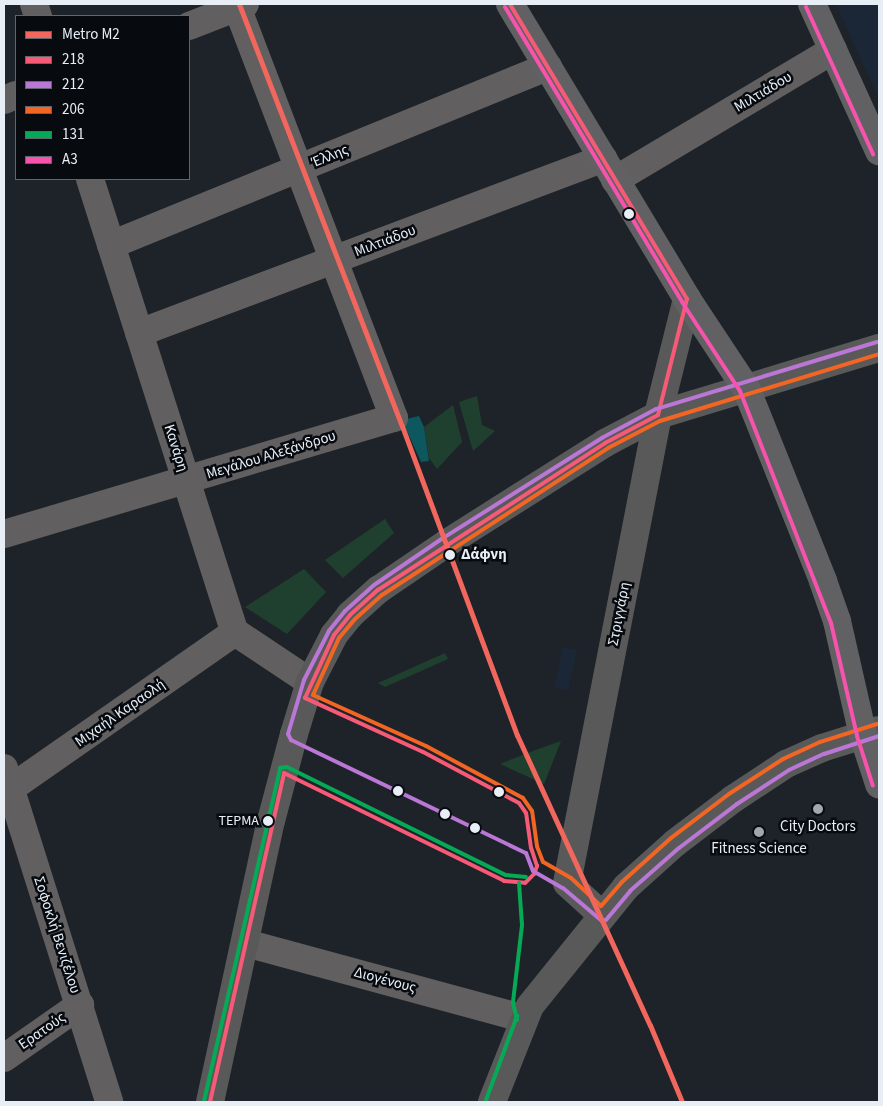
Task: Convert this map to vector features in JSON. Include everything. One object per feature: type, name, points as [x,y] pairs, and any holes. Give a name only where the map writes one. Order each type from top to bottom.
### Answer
[{"type":"main road","points":[[510,4],[687,299],[746,388],[823,580],[837,621],[871,733],[879,784]]},
{"type":"main road","points":[[812,4],[879,150]]},
{"type":"main road","name":"Στριγγάρη","points":[[602,914],[567,883],[658,415],[687,299]]},
{"type":"main road","points":[[210,1102],[271,821],[310,682],[334,635],[350,616],[378,590],[605,443],[658,415],[879,348]]},
{"type":"main road","points":[[492,1102],[523,1018],[530,1006],[602,914],[626,887],[675,843],[733,799],[786,764],[822,748],[871,733]]},
{"type":"street","points":[[190,26],[239,5],[334,260]]},
{"type":"street","name":"Μιλτιάδου","points":[[139,333],[334,260],[609,169],[833,50]]},
{"type":"street","name":"Έλλης","points":[[111,245],[548,67]]},
{"type":"street","name":"Κανάρη","points":[[90,180],[235,632]]},
{"type":"street","name":"Μεγάλου Αλεξάνδρου","points":[[4,534],[394,418],[334,260]]},
{"type":"street","points":[[235,632],[310,682]]},
{"type":"street","name":"Μιχαήλ Καραολή","points":[[6,783],[235,632]]},
{"type":"street","name":"Σοφοκλή Βενιζέλου","points":[[6,783],[80,1005],[109,1102]]},
{"type":"street","name":"Διογένους","points":[[246,942],[523,1018]]},
{"type":"street","name":"Ερατούς","points":[[4,1058],[80,1005]]},
{"type":"shaded area","points":[[836,4],[879,4],[879,99]]},
{"type":"shaded area","points":[[563,647],[577,650],[568,690],[554,687]]},
{"type":"green space","points":[[477,396],[482,425],[495,431],[473,451],[459,402]]},
{"type":"green space","points":[[453,405],[462,442],[437,469],[429,458],[424,427]]},
{"type":"green space","points":[[385,519],[394,533],[343,578],[325,560]]},
{"type":"green space","points":[[304,569],[326,592],[287,634],[245,607]]},
{"type":"green space","points":[[445,653],[448,659],[385,687],[378,683]]},
{"type":"green space","points":[[561,741],[544,784],[500,764],[533,751]]},
{"type":"water","points":[[419,416],[424,427],[429,461],[421,462],[402,420]]},
{"type":"metro line","name":"Μ2","points":[[239,4],[402,426],[517,735],[650,1025],[682,1102]]},
{"type":"transit line","name":"218","points":[[210,1102],[284,773],[504,881],[525,883],[534,874],[537,866],[531,848],[526,813],[519,803],[423,752],[305,698],[334,635],[350,615],[378,590],[605,443],[658,415],[687,299],[510,4]]},
{"type":"transit line","name":"Α3","points":[[505,7],[682,302],[740,391],[831,623],[857,736],[873,786]]},
{"type":"transit line","name":"Α3","points":[[806,7],[873,154]]},
{"type":"transit line","name":"212","points":[[877,342],[656,409],[602,438],[443,538],[374,585],[345,611],[329,631],[304,680],[288,734],[291,740],[526,853],[533,871],[563,888],[602,921],[606,920],[630,891],[679,848],[737,804],[789,770],[824,754],[879,736]]},
{"type":"transit line","name":"206","points":[[877,724],[820,742],[783,759],[729,794],[671,838],[622,882],[601,906],[571,878],[543,862],[537,846],[532,811],[523,798],[426,746],[313,695],[339,638],[355,619],[382,595],[608,448],[660,421],[879,354]]},
{"type":"transit line","name":"131","points":[[204,1101],[280,768],[287,767],[506,875],[526,877]]},
{"type":"transit line","name":"131","points":[[517,1020],[513,1002],[522,925],[519,883]]},
{"type":"transit line","name":"131","points":[[486,1100],[517,1016]]},
{"type":"place","name":"Δάφνη","points":[[450,555]]},
{"type":"place","name":"City Doctors","points":[[818,809]]},
{"type":"place","name":"ΤΕΡΜΑ","points":[[268,821]]},
{"type":"place","name":"Fitness Science","points":[[759,832]]}]
